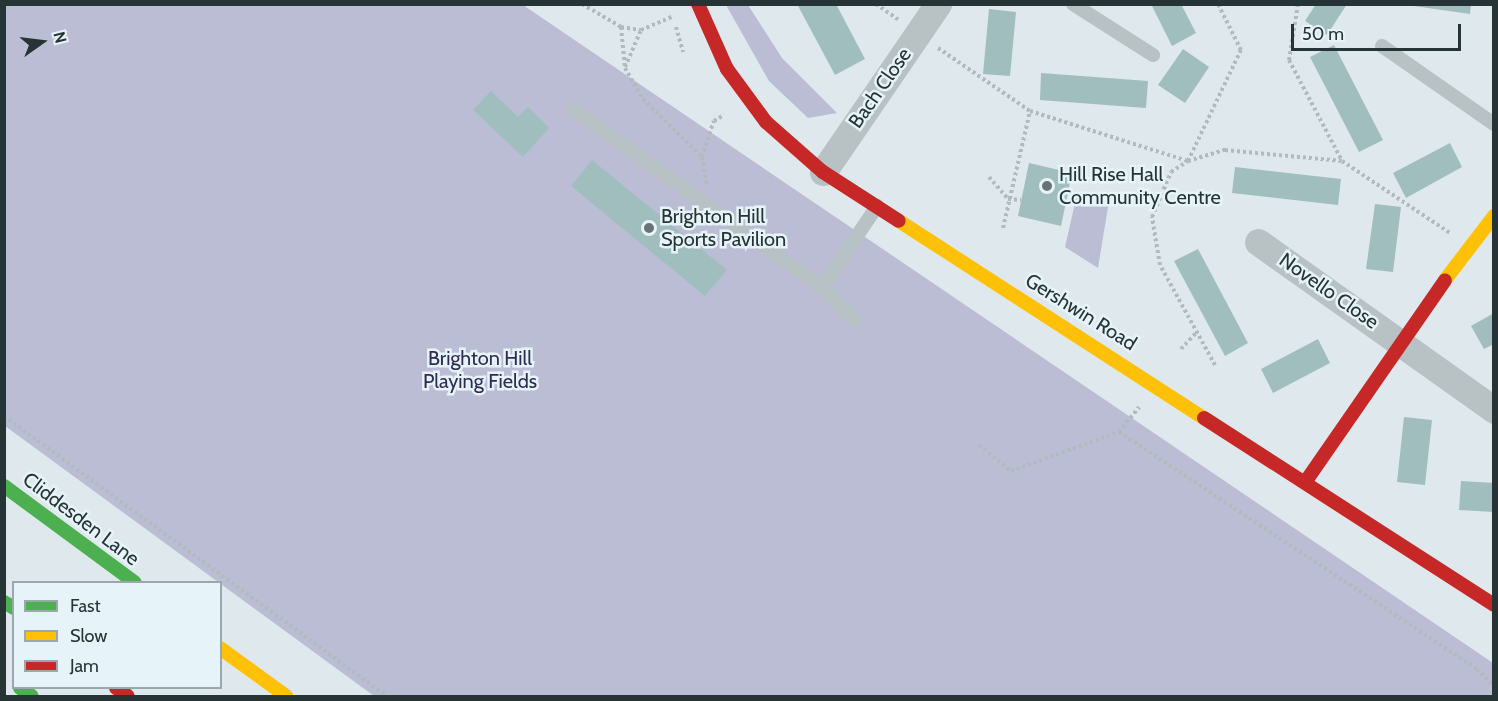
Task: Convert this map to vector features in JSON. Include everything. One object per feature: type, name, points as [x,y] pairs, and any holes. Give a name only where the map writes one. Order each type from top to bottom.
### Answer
[{"type":"main road","name":"Gershwin Road","points":[[698,4],[727,69],[766,122],[823,172],[1306,481],[1494,605]]},
{"type":"main road","name":"Novello Close","points":[[1306,481],[1400,340],[1473,248],[1494,216]]},
{"type":"main road","name":"Cliddesden Lane","points":[[4,486],[133,581]]},
{"type":"main road","points":[[222,649],[286,696]]},
{"type":"street","name":"Bach Close","points":[[823,172],[938,4]]},
{"type":"street","name":"Novello Close","points":[[1258,242],[1400,340],[1494,410]]},
{"type":"lane","points":[[1073,4],[1153,55]]},
{"type":"lane","points":[[1382,46],[1494,124]]},
{"type":"lane","points":[[573,109],[822,288],[854,319]]},
{"type":"lane","points":[[822,288],[877,206]]},
{"type":"path","points":[[582,4],[621,27],[641,30],[674,16],[683,52]]},
{"type":"path","points":[[1188,161],[1241,50],[1218,4]]},
{"type":"path","points":[[1298,4],[1289,60],[1342,161]]},
{"type":"path","points":[[621,27],[625,68],[643,99],[702,157]]},
{"type":"path","points":[[625,68],[641,30]]},
{"type":"path","points":[[918,33],[1030,111],[1188,161]]},
{"type":"path","points":[[1003,228],[1030,111]]},
{"type":"path","points":[[710,208],[702,157],[714,122],[724,115]]},
{"type":"path","points":[[1215,365],[1160,265],[1152,217],[1171,172],[1188,161],[1225,150],[1342,161],[1473,248]]},
{"type":"path","points":[[989,177],[1011,201]]},
{"type":"path","points":[[1011,201],[1021,200]]},
{"type":"path","points":[[1181,349],[1196,334]]},
{"type":"path","points":[[979,445],[1011,471],[1119,432],[1145,400]]},
{"type":"path","points":[[4,416],[387,696]]},
{"type":"path","points":[[1119,432],[1477,669],[1494,686]]},
{"type":"green space","name":"Brighton Hill Playing Fields","points":[[5,5],[523,5],[1493,663],[1493,696],[374,696],[222,585],[222,581],[217,581],[5,426]]},
{"type":"green space","points":[[726,5],[748,5],[782,58],[837,113],[808,118],[769,81]]},
{"type":"green space","points":[[1077,194],[1109,201],[1098,268],[1065,247]]},
{"type":"building","points":[[797,4],[836,4],[865,59],[835,75]]},
{"type":"building","points":[[1151,4],[1181,4],[1196,33],[1172,46]]},
{"type":"building","points":[[1316,4],[1347,4],[1327,35],[1305,21]]},
{"type":"building","points":[[1400,4],[1471,4],[1470,14]]},
{"type":"building","points":[[989,9],[1016,12],[1010,76],[983,74]]},
{"type":"building","points":[[1334,45],[1383,140],[1359,152],[1310,57]]},
{"type":"building","points":[[1183,49],[1209,67],[1185,103],[1158,85]]},
{"type":"building","points":[[1041,73],[1148,81],[1146,108],[1040,100]]},
{"type":"building","points":[[491,91],[518,117],[528,107],[549,128],[523,157],[473,110]]},
{"type":"building","points":[[1450,143],[1462,167],[1406,198],[1393,173]]},
{"type":"building","name":"Brighton Hill Sports Pavilion","points":[[592,160],[727,270],[705,296],[571,186]]},
{"type":"building","name":"Hill Rise Hall Community Centre","points":[[1029,163],[1072,173],[1061,226],[1018,216]]},
{"type":"building","points":[[1235,167],[1341,179],[1338,205],[1232,193]]},
{"type":"building","points":[[1375,204],[1401,207],[1393,272],[1366,269]]},
{"type":"building","points":[[1198,249],[1248,343],[1225,356],[1174,261]]},
{"type":"building","points":[[1494,313],[1494,344],[1484,349],[1471,326]]},
{"type":"building","points":[[1318,339],[1330,363],[1273,393],[1261,369]]},
{"type":"building","points":[[1404,417],[1432,420],[1425,485],[1397,482]]},
{"type":"building","points":[[1461,481],[1494,483],[1494,512],[1459,510]]},
{"type":"traffic: fast","points":[[4,486],[133,581]]},
{"type":"traffic: fast","points":[[4,602],[12,607]]},
{"type":"traffic: fast","points":[[22,689],[32,696]]},
{"type":"traffic: slow","points":[[1445,280],[1494,216]]},
{"type":"traffic: slow","points":[[899,221],[1204,418]]},
{"type":"traffic: slow","points":[[222,649],[286,696]]},
{"type":"traffic: jam","points":[[698,4],[727,69],[766,122],[823,172],[899,221]]},
{"type":"traffic: jam","points":[[1306,481],[1445,280]]},
{"type":"traffic: jam","points":[[1204,418],[1494,605]]},
{"type":"traffic: jam","points":[[118,689],[128,696]]},
{"type":"place","name":"Hill Rise Hall Community Centre","points":[[1047,186]]},
{"type":"place","name":"Brighton Hill Sports Pavilion","points":[[649,228]]}]
